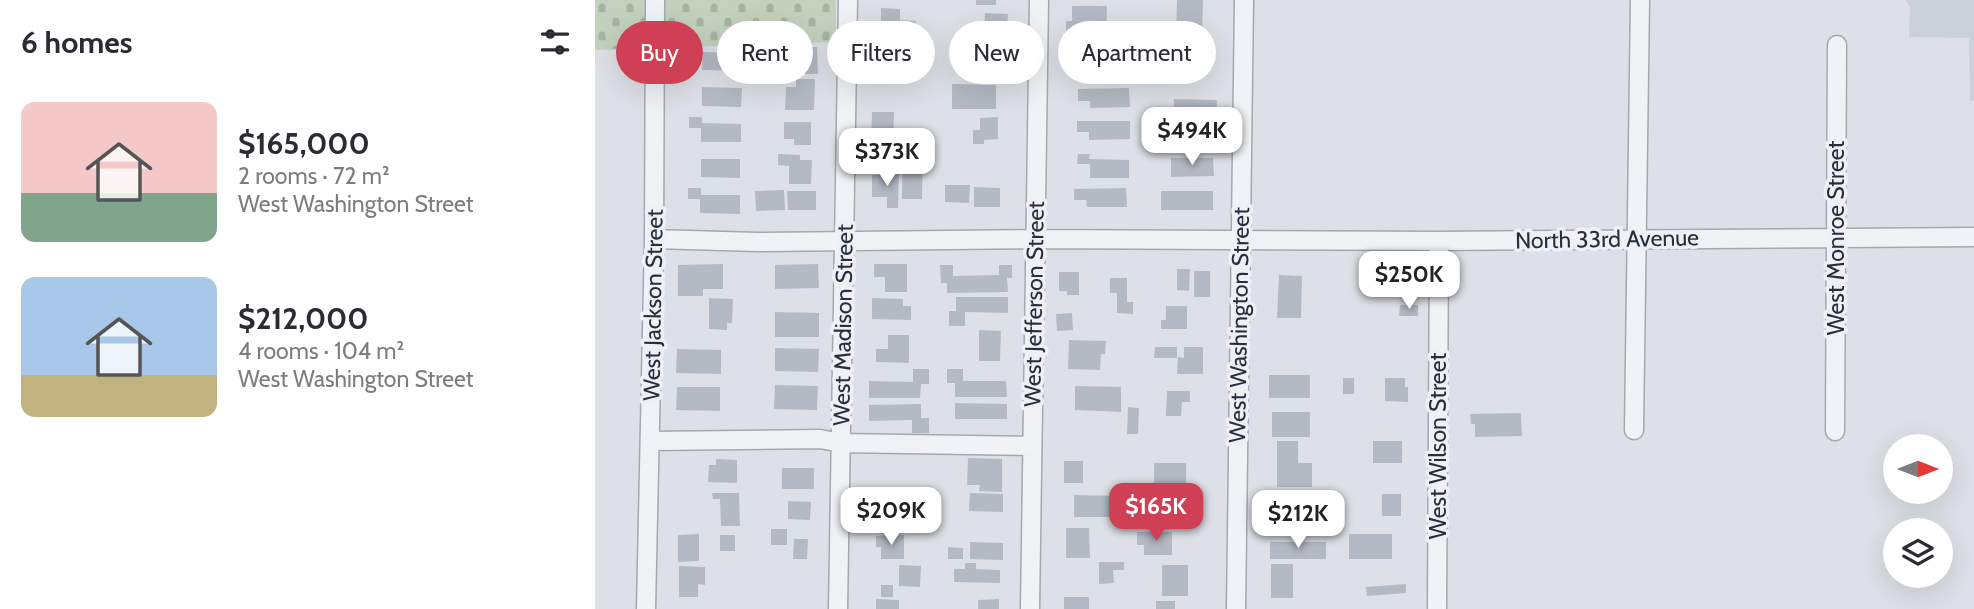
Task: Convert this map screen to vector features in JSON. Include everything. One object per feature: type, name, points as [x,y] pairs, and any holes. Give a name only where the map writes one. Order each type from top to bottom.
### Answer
[{"type":"street","name":"West Jackson Street","points":[[646,609],[654,239],[655,0]]},
{"type":"street","name":"West Madison Street","points":[[838,609],[848,0]]},
{"type":"street","name":"West Jefferson Street","points":[[1030,609],[1039,0]]},
{"type":"street","name":"West Washington Street","points":[[1235,609],[1244,0]]},
{"type":"street","points":[[1634,430],[1640,0]]},
{"type":"street","name":"West Monroe Street","points":[[1835,431],[1837,45]]},
{"type":"street","name":"North 33rd Avenue","points":[[654,239],[845,242],[1035,239],[1439,241],[1974,237]]},
{"type":"street","name":"West Wilson Street","points":[[1437,609],[1439,241]]},
{"type":"street","points":[[650,440],[820,439],[841,443],[1032,446]]},
{"type":"shaded area","points":[[1905,0],[1974,0],[1974,101],[1970,101],[1969,38],[1909,37],[1910,6]]},
{"type":"green space","points":[[595,0],[836,0],[836,21],[827,21],[827,42],[813,43],[813,21],[717,21],[717,46],[703,46],[703,21],[616,21],[616,49],[595,50]]},
{"type":"building","points":[[976,0],[996,0],[996,5],[976,5]]},
{"type":"building","points":[[1177,0],[1203,0],[1202,21],[1176,21]]},
{"type":"building","points":[[1072,6],[1107,6],[1106,21],[1072,21]]},
{"type":"building","points":[[881,8],[900,9],[900,20],[916,21],[881,21]]},
{"type":"building","points":[[985,13],[1008,14],[1007,21],[985,21]]},
{"type":"building","points":[[813,47],[817,47],[818,74],[813,74]]},
{"type":"building","points":[[703,52],[717,52],[717,70],[703,70]]},
{"type":"building","points":[[815,79],[814,110],[785,110],[786,87],[796,87],[796,84],[813,84]]},
{"type":"building","points":[[952,84],[996,85],[996,109],[952,109]]},
{"type":"building","points":[[702,87],[742,88],[741,107],[702,106]]},
{"type":"building","points":[[1129,88],[1130,107],[1090,108],[1090,101],[1078,101],[1078,89]]},
{"type":"building","points":[[1174,99],[1217,100],[1216,118],[1174,118]]},
{"type":"building","points":[[872,112],[894,112],[893,153],[871,152]]},
{"type":"building","points":[[689,117],[702,117],[702,123],[741,124],[741,142],[701,142],[701,128],[689,128]]},
{"type":"building","points":[[998,117],[998,139],[984,140],[984,144],[973,144],[973,130],[980,130],[980,118]]},
{"type":"building","points":[[1077,121],[1130,121],[1130,139],[1089,140],[1089,132],[1077,132]]},
{"type":"building","points":[[784,122],[811,122],[811,145],[794,145],[794,139],[784,139]]},
{"type":"building","points":[[1164,133],[1216,133],[1216,152],[1164,151]]},
{"type":"building","points":[[903,136],[923,137],[922,199],[902,199]]},
{"type":"building","points":[[778,154],[800,155],[800,160],[812,160],[811,184],[789,184],[789,166],[778,165]]},
{"type":"building","points":[[1078,154],[1090,154],[1089,159],[1129,160],[1129,178],[1090,178],[1090,164],[1077,164]]},
{"type":"building","points":[[1171,158],[1213,158],[1214,176],[1171,177]]},
{"type":"building","points":[[701,159],[740,159],[740,178],[701,177]]},
{"type":"building","points":[[884,172],[899,172],[898,208],[887,208],[887,197],[872,197],[872,175],[884,175]]},
{"type":"building","points":[[945,185],[970,185],[969,203],[945,202]]},
{"type":"building","points":[[974,187],[1000,188],[1000,207],[974,207]]},
{"type":"building","points":[[688,188],[701,188],[701,195],[740,195],[740,214],[700,213],[700,199],[688,199]]},
{"type":"building","points":[[1126,188],[1127,207],[1087,207],[1086,200],[1074,200],[1074,189]]},
{"type":"building","points":[[784,190],[785,210],[756,211],[755,191]]},
{"type":"building","points":[[787,191],[816,191],[816,210],[788,210]]},
{"type":"building","points":[[1161,191],[1213,191],[1213,210],[1161,210]]},
{"type":"building","points":[[723,264],[723,289],[703,289],[703,296],[678,296],[678,265]]},
{"type":"building","points":[[818,264],[819,288],[775,289],[775,265]]},
{"type":"building","points":[[874,264],[907,264],[907,292],[885,292],[885,277],[874,277]]},
{"type":"building","points":[[940,265],[953,265],[953,276],[999,275],[999,265],[1012,265],[1012,278],[1007,278],[1008,292],[947,293],[947,283],[941,283]]},
{"type":"building","points":[[1177,269],[1190,269],[1189,291],[1177,290]]},
{"type":"building","points":[[1194,271],[1210,271],[1210,297],[1194,297]]},
{"type":"building","points":[[1059,272],[1079,272],[1079,295],[1067,295],[1067,291],[1059,291]]},
{"type":"building","points":[[1390,273],[1420,273],[1420,297],[1391,297]]},
{"type":"building","points":[[1279,275],[1302,276],[1301,318],[1277,318]]},
{"type":"building","points":[[1110,278],[1127,278],[1127,302],[1133,302],[1133,314],[1117,313],[1117,293],[1110,293]]},
{"type":"building","points":[[956,297],[1008,297],[1008,313],[965,312],[965,326],[949,326],[949,311],[956,311]]},
{"type":"building","points":[[709,298],[733,299],[732,323],[727,323],[727,330],[709,329]]},
{"type":"building","points":[[872,298],[903,299],[903,306],[911,306],[911,320],[872,319]]},
{"type":"building","points":[[1400,305],[1418,305],[1418,316],[1399,316]]},
{"type":"building","points":[[1166,306],[1187,306],[1187,329],[1161,329],[1161,320],[1166,320]]},
{"type":"building","points":[[775,312],[819,313],[819,337],[775,337]]},
{"type":"building","points":[[1072,313],[1073,330],[1057,331],[1056,314]]},
{"type":"building","points":[[979,330],[1001,331],[1000,361],[979,361]]},
{"type":"building","points":[[888,335],[909,335],[909,363],[876,362],[876,349],[888,349]]},
{"type":"building","points":[[1069,340],[1106,341],[1105,354],[1101,354],[1100,370],[1068,369]]},
{"type":"building","points":[[1155,347],[1177,347],[1177,358],[1154,358]]},
{"type":"building","points":[[1184,347],[1203,347],[1203,374],[1177,374],[1178,357],[1184,358]]},
{"type":"building","points":[[775,348],[819,349],[818,372],[775,371]]},
{"type":"building","points":[[677,349],[721,350],[721,374],[676,373]]},
{"type":"building","points":[[913,369],[929,369],[929,384],[921,384],[920,398],[869,398],[869,381],[913,382]]},
{"type":"building","points":[[947,369],[963,369],[963,381],[1006,381],[1007,397],[955,397],[955,383],[947,383]]},
{"type":"building","points":[[1269,375],[1310,375],[1310,398],[1269,398]]},
{"type":"building","points":[[1343,378],[1354,378],[1354,394],[1343,394]]},
{"type":"building","points":[[1385,378],[1405,378],[1408,402],[1385,401]]},
{"type":"building","points":[[775,385],[818,386],[817,410],[774,409]]},
{"type":"building","points":[[1075,386],[1121,387],[1121,412],[1075,410]]},
{"type":"building","points":[[677,387],[720,387],[720,411],[676,410]]},
{"type":"building","points":[[1167,391],[1190,391],[1190,402],[1182,402],[1181,416],[1166,416]]},
{"type":"building","points":[[955,403],[1007,404],[1007,419],[955,419]]},
{"type":"building","points":[[921,404],[921,418],[929,418],[929,433],[912,433],[912,420],[869,421],[869,405]]},
{"type":"building","points":[[1128,407],[1139,408],[1138,434],[1127,434]]},
{"type":"building","points":[[1272,412],[1310,412],[1310,437],[1272,437]]},
{"type":"building","points":[[1521,413],[1522,436],[1475,437],[1475,424],[1471,424],[1470,414]]},
{"type":"building","points":[[1277,441],[1298,441],[1298,463],[1312,463],[1312,487],[1277,487]]},
{"type":"building","points":[[1373,441],[1402,441],[1402,463],[1373,463]]},
{"type":"building","points":[[968,458],[1002,459],[1002,492],[979,491],[980,485],[967,485]]},
{"type":"building","points":[[716,459],[737,460],[737,483],[708,482],[709,465],[716,465]]},
{"type":"building","points":[[1064,461],[1083,461],[1083,483],[1064,483]]},
{"type":"building","points":[[1154,463],[1186,463],[1186,486],[1154,486]]},
{"type":"building","points":[[782,468],[814,468],[814,489],[782,489]]},
{"type":"building","points":[[712,493],[739,493],[740,526],[721,526],[720,499],[713,499]]},
{"type":"building","points":[[970,493],[1003,494],[1003,512],[969,511]]},
{"type":"building","points":[[1382,494],[1401,494],[1401,516],[1382,516]]},
{"type":"building","points":[[873,495],[897,495],[898,523],[873,524]]},
{"type":"building","points":[[1074,495],[1123,496],[1123,517],[1074,517]]},
{"type":"building","points":[[788,501],[811,502],[810,520],[788,519]]},
{"type":"building","points":[[1182,505],[1200,505],[1200,525],[1182,525]]},
{"type":"building","points":[[1143,506],[1179,506],[1179,524],[1143,524]]},
{"type":"building","points":[[1066,528],[1089,528],[1090,558],[1066,558]]},
{"type":"building","points":[[771,529],[787,529],[787,545],[771,545]]},
{"type":"building","points":[[1137,532],[1172,532],[1172,555],[1144,555],[1144,545],[1137,545]]},
{"type":"building","points":[[699,534],[699,561],[678,562],[678,535]]},
{"type":"building","points":[[1349,534],[1392,534],[1392,559],[1349,559]]},
{"type":"building","points":[[720,535],[735,535],[735,551],[720,551]]},
{"type":"building","points":[[904,535],[904,559],[881,559],[881,547],[876,547],[876,536]]},
{"type":"building","points":[[794,539],[808,539],[807,559],[793,559]]},
{"type":"building","points":[[970,542],[1003,543],[1003,560],[970,559]]},
{"type":"building","points":[[1270,542],[1326,542],[1326,559],[1270,559]]},
{"type":"building","points":[[948,547],[963,548],[963,559],[948,559]]},
{"type":"building","points":[[1099,562],[1124,562],[1124,570],[1113,570],[1114,583],[1099,584]]},
{"type":"building","points":[[965,563],[976,563],[976,569],[1000,570],[1000,583],[954,582],[954,569],[965,569]]},
{"type":"building","points":[[1271,564],[1293,564],[1293,598],[1271,598]]},
{"type":"building","points":[[899,565],[921,566],[920,587],[899,586]]},
{"type":"building","points":[[1162,565],[1188,565],[1188,596],[1162,596]]},
{"type":"building","points":[[679,566],[705,567],[705,585],[698,584],[698,597],[679,597]]},
{"type":"building","points":[[1406,584],[1406,593],[1367,596],[1366,587]]},
{"type":"building","points":[[881,585],[893,585],[893,597],[881,597]]},
{"type":"building","points":[[1064,597],[1089,597],[1089,609],[1064,609]]},
{"type":"building","points":[[876,599],[899,600],[899,609],[876,609]]},
{"type":"building","points":[[999,599],[999,609],[978,609],[978,600]]},
{"type":"building","points":[[1156,601],[1175,601],[1175,609],[1156,609]]}]
